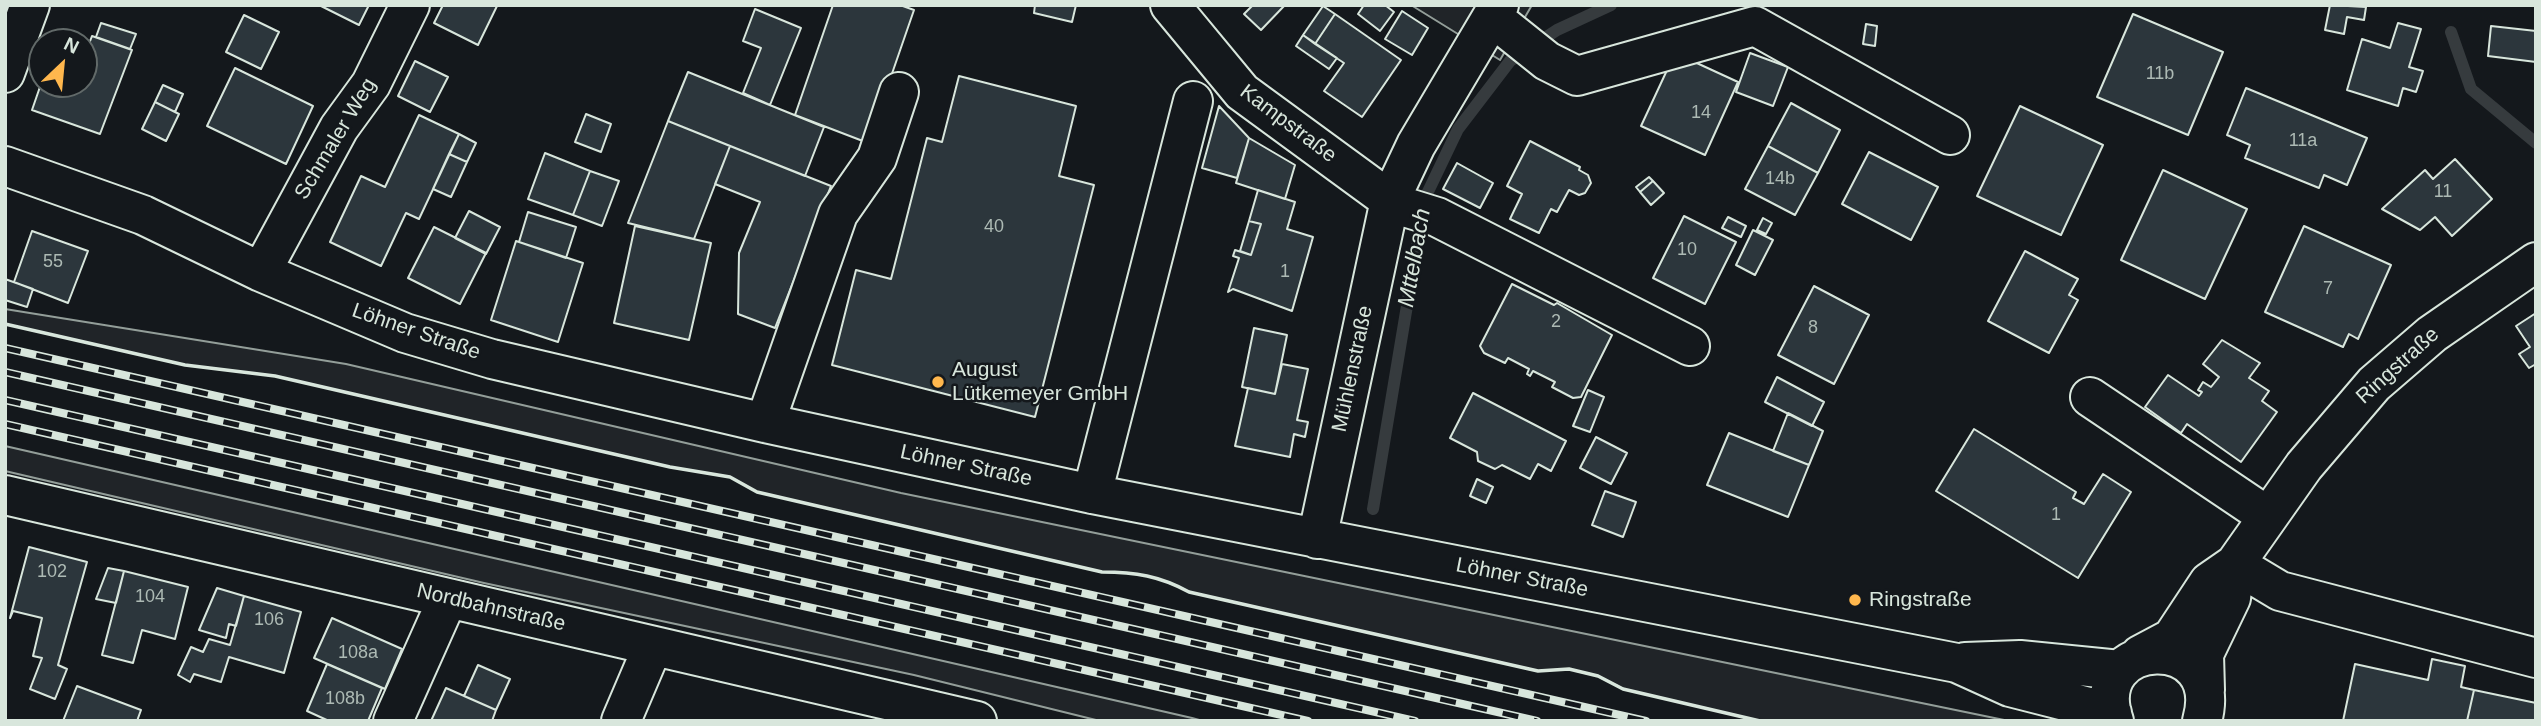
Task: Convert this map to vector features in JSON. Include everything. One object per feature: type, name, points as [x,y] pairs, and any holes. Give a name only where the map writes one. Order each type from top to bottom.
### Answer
[{"type":"street","points":[[5,73],[30,5]]},
{"type":"street","name":"Schmaler Weg","points":[[261,272],[339,128],[371,84],[410,5]]},
{"type":"street","name":"Kampstraße","points":[[1170,5],[1242,92],[1392,202]]},
{"type":"street","points":[[1500,17],[1547,61],[1577,76],[1755,26],[1950,135]]},
{"type":"street","name":"Mühlenstraße","points":[[1317,539],[1392,202],[1416,145],[1500,17]]},
{"type":"street","points":[[765,423],[838,214],[877,158],[899,92]]},
{"type":"street","points":[[1092,494],[1193,101]]},
{"type":"street","name":"Löhner Straße","points":[[5,166],[143,215],[261,272],[405,333],[467,351],[765,423],[1092,494],[1957,663],[2010,687],[2113,717]]},
{"type":"street","points":[[1392,202],[1437,217],[1690,346]]},
{"type":"street","name":"Ringstraße","points":[[2130,663],[2172,638],[2209,582],[2235,564],[2304,466],[2374,384],[2432,334],[2536,262]]},
{"type":"street","points":[[2090,397],[2267,516]]},
{"type":"street","name":"Nordbahnstraße","points":[[5,495],[653,646],[881,711],[977,721]]},
{"type":"street","points":[[2235,564],[2280,591],[2536,658]]},
{"type":"street","name":"Ringstraße","points":[[2203,706],[2204,654],[2231,598],[2235,564]]},
{"type":"street","points":[[393,721],[448,598]]},
{"type":"street","points":[[621,721],[653,646]]},
{"type":"street","name":"Löhner Straße","points":[[1957,663],[2020,660],[2130,663],[2157,652],[2180,659],[2199,675],[2203,706]]},
{"type":"street","points":[[2113,717],[2109,698],[2112,684],[2130,663]]},
{"type":"shaded area","points":[[1411,5],[1532,5],[1500,60]]},
{"type":"shaded area","points":[[5,309],[346,364],[901,493],[2009,721],[1760,721],[1623,689],[1598,676],[1569,669],[1538,671],[1189,592],[1147,576],[1102,572],[757,492],[730,477],[670,467],[275,376],[185,365],[5,324]]},
{"type":"shaded area","points":[[5,446],[1203,721],[1100,721],[914,675],[484,583],[5,471]]},
{"type":"building","points":[[319,5],[369,5],[359,25]]},
{"type":"building","points":[[443,5],[497,6],[478,45],[434,23]]},
{"type":"building","points":[[833,5],[900,5],[914,10],[868,143],[795,115]]},
{"type":"building","points":[[1035,5],[1076,5],[1072,22],[1034,13]]},
{"type":"building","points":[[1253,5],[1285,5],[1261,30],[1244,14]]},
{"type":"building","points":[[1364,5],[1385,5],[1394,12],[1380,31],[1358,14]]},
{"type":"building","points":[[2330,5],[2366,7],[2364,20],[2347,17],[2344,34],[2325,30]]},
{"type":"building","points":[[1323,6],[1335,14],[1315,44],[1303,35]]},
{"type":"building","points":[[755,9],[801,28],[770,105],[743,93],[761,48],[743,41]]},
{"type":"building","points":[[1402,11],[1428,28],[1412,55],[1385,39]]},
{"type":"building","points":[[1335,14],[1401,60],[1362,117],[1324,91],[1344,63],[1315,44]]},
{"type":"building","points":[[2133,14],[2223,52],[2188,135],[2097,97]]},
{"type":"building","points":[[244,15],[279,32],[261,69],[226,52]]},
{"type":"building","points":[[101,23],[136,34],[130,49],[98,38]]},
{"type":"building","points":[[2398,23],[2421,29],[2409,67],[2423,71],[2416,92],[2403,88],[2398,106],[2347,90],[2362,39],[2390,48]]},
{"type":"building","points":[[1866,24],[1877,26],[1875,46],[1863,44]]},
{"type":"building","points":[[2491,26],[2536,31],[2536,62],[2488,56]]},
{"type":"building","points":[[1303,35],[1337,58],[1329,69],[1296,46]]},
{"type":"building","points":[[98,38],[132,50],[100,134],[32,110],[36,98],[98,98]]},
{"type":"building","points":[[1675,53],[1738,82],[1705,155],[1641,126]]},
{"type":"building","points":[[1750,53],[1788,67],[1773,106],[1736,92]]},
{"type":"building","points":[[415,61],[448,77],[430,112],[398,96]]},
{"type":"building","points":[[235,68],[313,106],[286,164],[207,126]]},
{"type":"building","points":[[688,72],[824,127],[805,176],[668,121]]},
{"type":"building","points":[[959,76],[1076,106],[1059,176],[1094,185],[1035,417],[832,365],[856,270],[891,279],[927,138],[942,142]]},
{"type":"building","points":[[163,85],[183,94],[175,112],[155,102]]},
{"type":"building","points":[[2246,88],[2367,138],[2347,185],[2324,175],[2319,188],[2245,158],[2250,145],[2227,135]]},
{"type":"building","points":[[155,102],[179,114],[166,141],[142,129]]},
{"type":"building","points":[[1791,103],[1840,130],[1818,173],[1768,146]]},
{"type":"building","points":[[1219,106],[1249,138],[1237,178],[1202,168]]},
{"type":"building","points":[[2020,106],[2103,145],[2061,235],[1977,196]]},
{"type":"building","points":[[586,114],[611,124],[601,152],[575,142]]},
{"type":"building","points":[[419,115],[459,134],[419,219],[406,213],[381,266],[330,242],[361,176],[385,187]]},
{"type":"building","points":[[668,121],[730,146],[694,239],[628,223]]},
{"type":"building","points":[[459,134],[476,143],[467,162],[449,154]]},
{"type":"building","points":[[1249,138],[1295,165],[1285,199],[1236,183]]},
{"type":"building","points":[[1530,141],[1580,167],[1579,170],[1588,175],[1591,183],[1585,193],[1579,195],[1569,190],[1557,212],[1551,209],[1539,233],[1510,219],[1522,194],[1507,186]]},
{"type":"building","points":[[730,146],[831,186],[775,328],[738,314],[739,253],[760,202],[715,184]]},
{"type":"building","points":[[1768,146],[1818,173],[1795,215],[1745,189]]},
{"type":"building","points":[[1869,152],[1938,187],[1911,240],[1842,204]]},
{"type":"building","points":[[545,153],[590,171],[573,215],[528,199]]},
{"type":"building","points":[[449,154],[467,162],[451,197],[433,189]]},
{"type":"building","points":[[2455,159],[2492,199],[2452,236],[2435,217],[2420,230],[2382,209],[2425,170],[2433,179]]},
{"type":"building","points":[[1457,163],[1493,183],[1480,208],[1443,189]]},
{"type":"building","points":[[2163,170],[2247,209],[2205,299],[2121,260]]},
{"type":"building","points":[[590,171],[619,181],[602,226],[573,215]]},
{"type":"building","points":[[1649,177],[1653,181],[1640,192],[1636,187]]},
{"type":"building","points":[[1653,181],[1664,193],[1651,205],[1640,192]]},
{"type":"building","points":[[1258,190],[1295,202],[1287,229],[1313,237],[1292,311],[1233,289],[1228,292],[1239,258],[1233,256],[1235,250],[1251,255],[1261,224],[1249,221]]},
{"type":"building","points":[[469,211],[500,227],[486,254],[455,238]]},
{"type":"building","points":[[528,212],[576,227],[566,258],[519,242]]},
{"type":"building","points":[[1684,216],[1736,242],[1705,304],[1653,278]]},
{"type":"building","points":[[1728,217],[1746,226],[1741,237],[1722,228]]},
{"type":"building","points":[[1763,218],[1772,223],[1766,234],[1757,230]]},
{"type":"building","points":[[1249,221],[1261,224],[1251,255],[1240,251]]},
{"type":"building","points":[[635,226],[711,243],[689,340],[614,323]]},
{"type":"building","points":[[2304,226],[2391,265],[2358,339],[2349,334],[2343,347],[2265,312]]},
{"type":"building","points":[[434,227],[486,253],[460,304],[408,278]]},
{"type":"building","points":[[1753,230],[1773,240],[1755,275],[1736,265]]},
{"type":"building","points":[[32,231],[88,251],[68,303],[14,282]]},
{"type":"building","points":[[516,241],[583,263],[558,342],[491,320]]},
{"type":"building","points":[[2025,251],[2078,279],[2069,295],[2078,300],[2049,353],[1988,321]]},
{"type":"building","points":[[5,279],[33,289],[27,307],[5,300]]},
{"type":"building","points":[[1512,284],[1554,305],[1557,303],[1612,335],[1581,397],[1573,398],[1552,387],[1555,382],[1533,371],[1530,376],[1527,374],[1529,369],[1508,358],[1505,363],[1484,353],[1480,346]]},
{"type":"building","points":[[1814,286],[1869,315],[1834,384],[1778,355]]},
{"type":"building","points":[[2536,313],[2536,364],[2529,368],[2519,354],[2530,347],[2516,326]]},
{"type":"building","points":[[1254,328],[1287,335],[1275,394],[1242,387]]},
{"type":"building","points":[[2222,340],[2260,363],[2249,378],[2269,391],[2262,401],[2277,412],[2241,462],[2187,424],[2181,433],[2145,407],[2168,375],[2199,396],[2202,392],[2198,390],[2203,382],[2211,387],[2219,377],[2203,364]]},
{"type":"building","points":[[1282,364],[1308,369],[1297,420],[1308,422],[1305,437],[1294,434],[1290,457],[1235,446],[1248,388],[1275,394]]},
{"type":"building","points":[[1777,377],[1824,402],[1812,426],[1765,402]]},
{"type":"building","points":[[1588,390],[1604,397],[1590,432],[1573,426]]},
{"type":"building","points":[[1473,393],[1566,441],[1551,471],[1538,464],[1530,479],[1502,465],[1495,469],[1478,461],[1477,452],[1450,438]]},
{"type":"building","points":[[1788,413],[1823,431],[1809,465],[1773,451]]},
{"type":"building","points":[[1974,429],[2076,492],[2073,498],[2084,504],[2103,474],[2131,492],[2078,578],[1936,491]]},
{"type":"building","points":[[1729,433],[1809,465],[1788,517],[1707,485]]},
{"type":"building","points":[[1596,437],[1627,453],[1611,484],[1580,468]]},
{"type":"building","points":[[1477,479],[1493,487],[1486,503],[1470,496]]},
{"type":"building","points":[[1605,491],[1636,502],[1623,537],[1592,525]]},
{"type":"building","points":[[29,547],[87,562],[58,665],[67,669],[55,699],[30,689],[42,658],[33,656],[42,618],[13,611],[10,618]]},
{"type":"building","points":[[108,568],[124,571],[116,603],[96,599]]},
{"type":"building","points":[[124,571],[188,587],[175,639],[142,630],[133,663],[102,655]]},
{"type":"building","points":[[217,588],[244,596],[236,626],[229,624],[226,638],[199,630]]},
{"type":"building","points":[[244,596],[301,612],[284,673],[229,657],[221,682],[194,674],[190,682],[178,675],[191,647],[203,652],[209,639],[230,645]]},
{"type":"building","points":[[332,618],[402,649],[385,689],[314,658]]},
{"type":"building","points":[[2432,659],[2465,666],[2461,687],[2474,690],[2467,721],[2343,721],[2355,664],[2428,680]]},
{"type":"building","points":[[327,664],[382,688],[368,721],[329,721],[307,711]]},
{"type":"building","points":[[478,665],[510,679],[496,710],[464,696]]},
{"type":"building","points":[[77,686],[141,710],[137,721],[63,721]]},
{"type":"building","points":[[446,688],[496,710],[492,721],[431,721]]},
{"type":"building","points":[[2474,690],[2536,703],[2536,721],[2467,721]]},
{"type":"waterway","name":"Mttelbach","points":[[1373,509],[1425,198],[1458,129],[1510,61],[1557,30],[1611,5]]},
{"type":"waterway","points":[[2451,32],[2471,89],[2536,143]]},
{"type":"railway","points":[[5,348],[1646,721]]},
{"type":"railway","points":[[5,372],[1537,721]]},
{"type":"railway","points":[[5,400],[1415,721]]},
{"type":"railway","points":[[5,424],[1308,721]]},
{"type":"wall","points":[[5,324],[185,365],[275,376],[670,467],[730,477],[757,492],[1102,572],[1147,576],[1189,592],[1538,671],[1569,669],[1598,676],[1623,689],[1760,721]]},
{"type":"place","name":"August Lütkemeyer GmbH","points":[[938,382]]},
{"type":"place","name":"Ringstraße","points":[[1855,600]]}]
